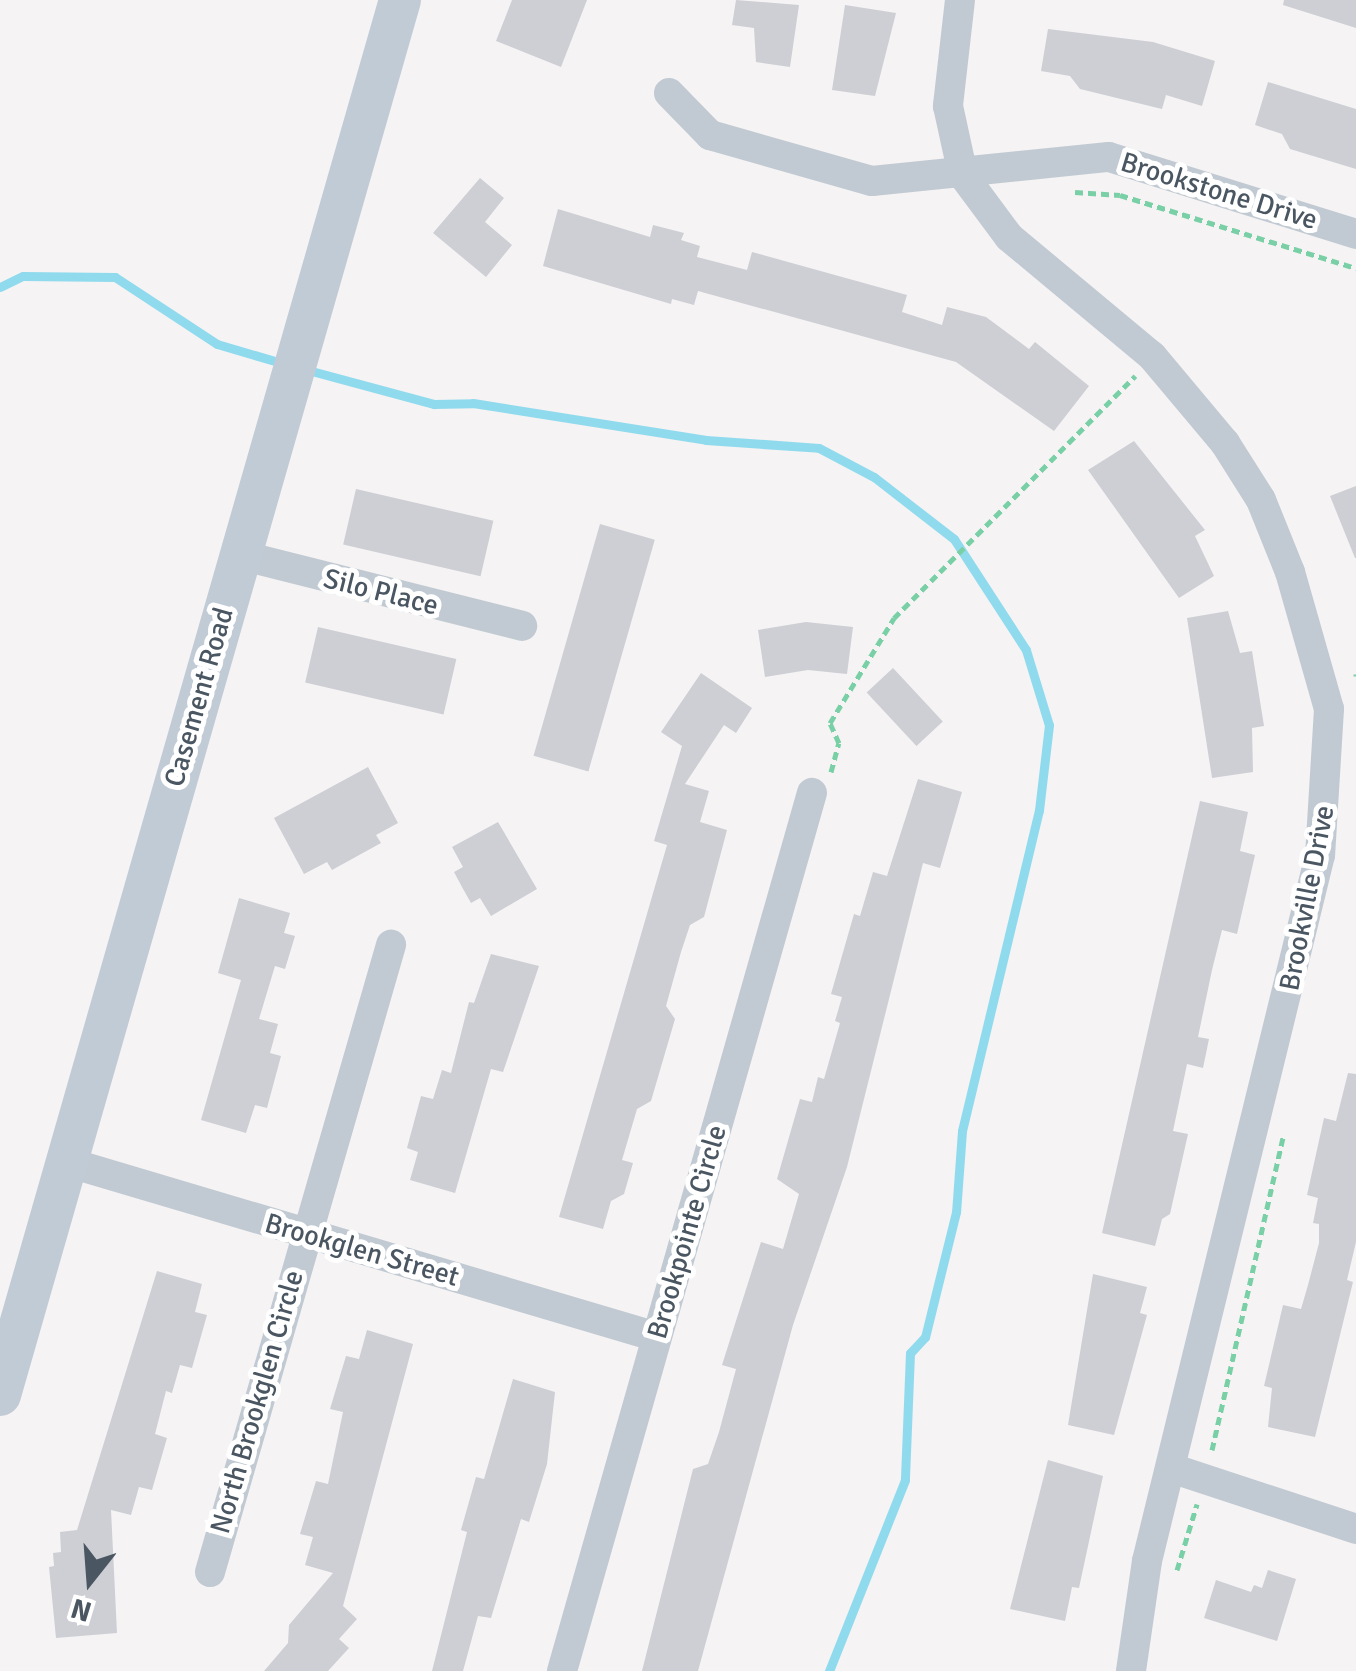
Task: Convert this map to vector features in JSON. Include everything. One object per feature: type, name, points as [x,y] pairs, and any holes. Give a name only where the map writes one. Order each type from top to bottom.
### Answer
[{"type":"street","name":"Casement Road","points":[[0,1395],[400,0]]},
{"type":"street","name":"Brookville Drive","points":[[960,0],[948,106],[963,176],[1008,238],[1152,356],[1193,400],[1261,500],[1317,653],[1342,707],[1320,856],[1174,1468],[1134,1616],[1131,1671]]},
{"type":"street","name":"Brookstone Drive","points":[[669,92],[710,135],[872,181],[963,176],[1022,162],[1109,157],[1356,234]]},
{"type":"street","name":"Silo Place","points":[[240,555],[522,626]]},
{"type":"street","name":"Brookpointe Circle","points":[[562,1671],[812,793]]},
{"type":"street","name":"North Brookglen Circle","points":[[210,1572],[391,945]]},
{"type":"street","name":"Brookglen Street","points":[[67,1162],[657,1336]]},
{"type":"street","points":[[1174,1468],[1356,1529]]},
{"type":"path","points":[[1058,193],[1120,194],[1356,268]]},
{"type":"path","points":[[812,793],[838,765],[839,743],[830,723],[894,618],[1128,388],[1152,356]]},
{"type":"building","points":[[512,0],[587,0],[561,67],[496,41]]},
{"type":"building","points":[[736,0],[799,5],[790,67],[756,62],[754,28],[732,25]]},
{"type":"building","points":[[1284,0],[1356,0],[1356,28],[1283,5]]},
{"type":"building","points":[[845,5],[896,13],[875,96],[832,90]]},
{"type":"building","points":[[1048,29],[1153,42],[1215,61],[1202,106],[1166,95],[1162,109],[1080,89],[1070,76],[1041,71]]},
{"type":"building","points":[[1268,82],[1356,109],[1356,169],[1290,149],[1282,134],[1255,125]]},
{"type":"building","points":[[480,178],[504,198],[485,222],[512,245],[486,277],[433,233]]},
{"type":"building","points":[[558,209],[650,237],[653,225],[684,233],[681,240],[700,246],[697,257],[747,270],[752,252],[907,295],[902,312],[942,325],[947,307],[986,317],[1029,349],[1035,342],[1089,386],[1054,431],[956,362],[698,291],[694,305],[672,299],[671,304],[543,266]]},
{"type":"building","points":[[1134,441],[1205,530],[1195,536],[1214,576],[1179,598],[1088,470]]},
{"type":"building","points":[[1356,486],[1356,558],[1355,558],[1330,496]]},
{"type":"building","points":[[356,489],[493,521],[481,576],[343,545]]},
{"type":"building","points":[[600,524],[655,540],[588,771],[534,756]]},
{"type":"building","points":[[1228,611],[1240,653],[1252,651],[1264,726],[1252,728],[1253,772],[1212,778],[1187,618]]},
{"type":"building","points":[[806,622],[853,627],[847,674],[808,670],[765,677],[758,630]]},
{"type":"building","points":[[318,627],[456,659],[444,714],[305,683]]},
{"type":"building","points":[[893,668],[943,721],[916,746],[867,693]]},
{"type":"building","points":[[701,673],[752,708],[736,733],[724,725],[685,784],[709,791],[700,822],[727,830],[704,917],[690,925],[681,952],[666,1006],[675,1019],[651,1101],[637,1109],[622,1160],[633,1163],[624,1194],[611,1201],[603,1229],[559,1217],[667,845],[654,841],[682,746],[661,732]]},
{"type":"building","points":[[368,767],[398,823],[376,835],[381,843],[332,870],[327,862],[304,874],[274,818]]},
{"type":"building","points":[[918,779],[962,792],[940,868],[923,863],[847,1167],[793,1325],[698,1671],[642,1671],[693,1469],[708,1464],[719,1432],[736,1369],[722,1365],[761,1242],[783,1249],[799,1194],[777,1179],[800,1099],[812,1102],[818,1077],[824,1079],[840,1023],[835,1021],[842,997],[831,994],[854,914],[860,916],[873,872],[887,876]]},
{"type":"building","points":[[1200,801],[1248,812],[1240,851],[1255,855],[1237,934],[1222,930],[1212,970],[1198,1037],[1209,1039],[1203,1068],[1187,1064],[1173,1131],[1188,1134],[1170,1214],[1162,1219],[1155,1246],[1102,1233]]},
{"type":"building","points":[[498,822],[537,889],[491,916],[480,898],[471,903],[454,872],[463,867],[452,847]]},
{"type":"building","points":[[239,898],[290,913],[284,933],[295,936],[285,969],[275,966],[259,1019],[278,1024],[270,1053],[281,1056],[267,1108],[255,1105],[246,1133],[201,1120],[241,980],[218,973]]},
{"type":"building","points":[[491,954],[539,966],[503,1072],[491,1069],[455,1193],[410,1180],[418,1152],[407,1148],[421,1096],[433,1099],[442,1070],[451,1073],[469,1002],[474,1003]]},
{"type":"building","points":[[1348,1073],[1356,1074],[1356,1242],[1347,1280],[1353,1282],[1315,1437],[1268,1427],[1272,1388],[1264,1386],[1283,1305],[1301,1309],[1308,1285],[1319,1243],[1319,1224],[1313,1223],[1318,1198],[1307,1195],[1324,1118],[1336,1121]]},
{"type":"building","points":[[157,1271],[202,1284],[195,1312],[207,1315],[192,1368],[180,1365],[172,1393],[166,1391],[155,1434],[167,1438],[152,1490],[139,1487],[131,1515],[111,1510],[117,1633],[56,1638],[49,1567],[54,1566],[53,1553],[61,1552],[60,1532],[77,1530]]},
{"type":"building","points":[[1093,1274],[1147,1287],[1140,1313],[1147,1315],[1114,1435],[1068,1425]]},
{"type":"building","points":[[367,1330],[413,1344],[343,1606],[357,1619],[339,1639],[349,1648],[328,1671],[264,1671],[288,1643],[289,1625],[333,1573],[305,1565],[313,1537],[300,1534],[316,1481],[328,1484],[343,1412],[330,1409],[346,1356],[359,1359]]},
{"type":"building","points":[[513,1379],[555,1392],[547,1464],[529,1522],[521,1519],[491,1618],[478,1616],[463,1671],[432,1671],[467,1532],[461,1530],[476,1477],[484,1479]]},
{"type":"building","points":[[1048,1460],[1103,1476],[1079,1588],[1072,1587],[1065,1621],[1010,1609]]},
{"type":"building","points":[[1268,1570],[1296,1579],[1277,1641],[1204,1618],[1216,1580],[1251,1592],[1254,1585],[1262,1588]]},
{"type":"waterway","points":[[0,287],[23,276],[115,277],[217,344],[285,364]]},
{"type":"waterway","points":[[304,369],[434,404],[473,403],[706,440],[819,448],[874,477],[954,539],[1026,650],[1049,725],[1039,810],[962,1131],[956,1212],[925,1337],[910,1353],[905,1480],[829,1671]]}]
